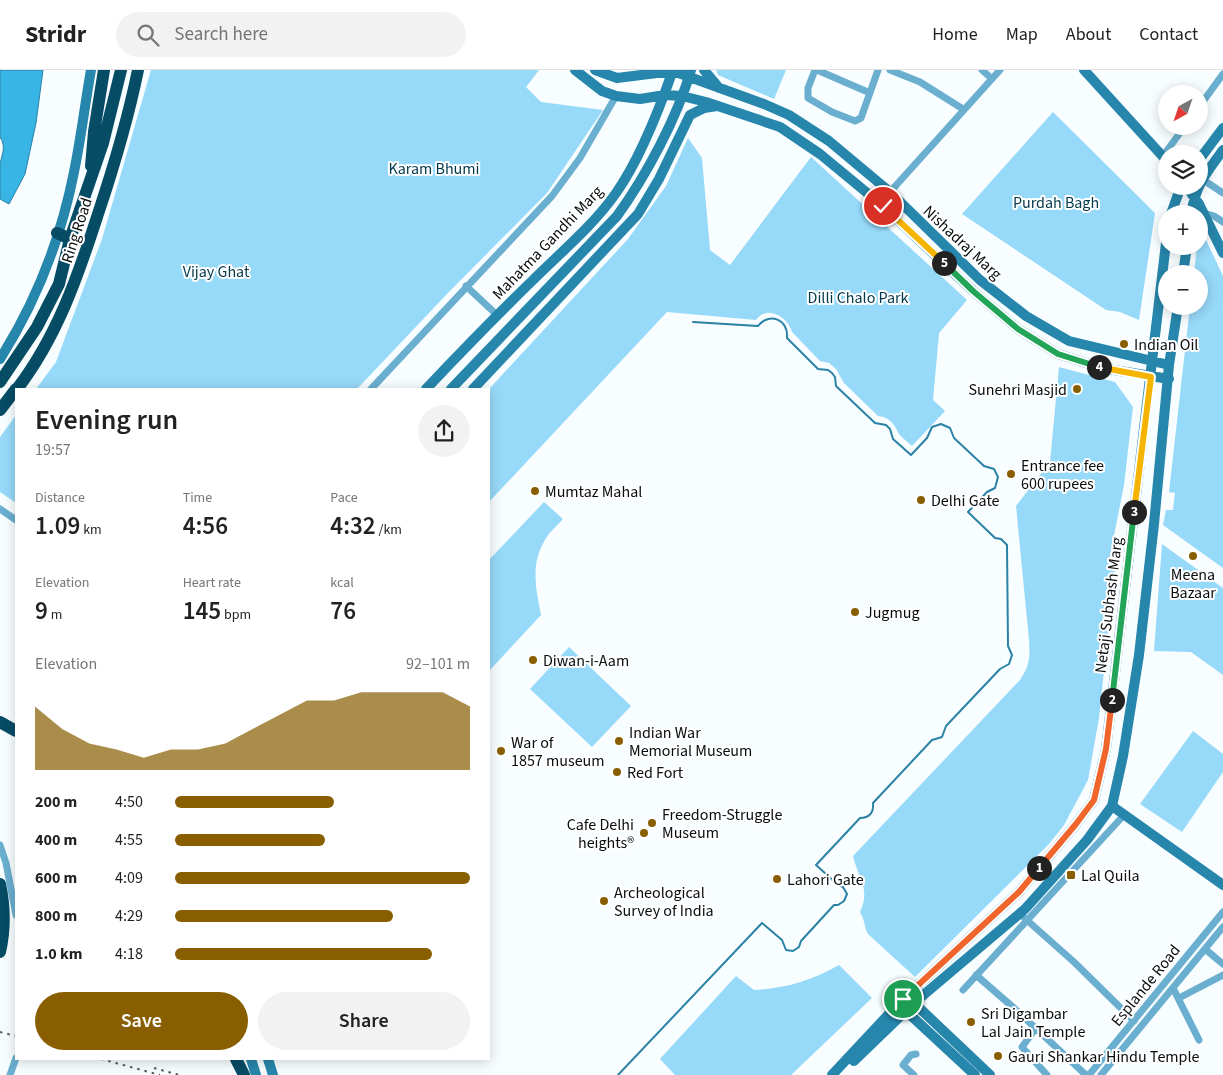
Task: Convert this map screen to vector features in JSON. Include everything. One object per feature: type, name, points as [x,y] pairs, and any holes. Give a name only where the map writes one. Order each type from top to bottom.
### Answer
[{"type":"highway","points":[[89,188],[94,132],[104,70]]},
{"type":"highway","name":"Ring Road","points":[[0,382],[37,327],[59,284],[70,239],[103,143],[121,70]]},
{"type":"highway","name":"Ring Road","points":[[17,388],[33,367],[49,340],[72,291],[121,143],[138,70]]},
{"type":"highway","points":[[57,233],[70,239]]},
{"type":"highway","name":"Ring Road","points":[[0,410],[15,390]]},
{"type":"highway","points":[[0,722],[15,730]]},
{"type":"highway","points":[[0,884],[3,897],[4,922],[0,952]]},
{"type":"main road","points":[[0,359],[20,328],[42,279],[57,233],[74,172],[91,70]]},
{"type":"main road","points":[[575,70],[602,91],[616,96]]},
{"type":"main road","points":[[595,70],[617,78],[644,72],[673,70]]},
{"type":"main road","name":"Nishadraj Marg","points":[[673,70],[690,73],[718,88],[789,115],[829,141],[890,192],[980,280],[1026,316],[1069,341],[1169,365]]},
{"type":"main road","name":"Mahatma Gandhi Marg","points":[[427,388],[497,315],[576,239],[615,195],[632,165],[664,95],[673,70]]},
{"type":"main road","points":[[704,70],[718,88]]},
{"type":"main road","points":[[1084,70],[1158,150]]},
{"type":"main road","name":"Mahatma Gandhi Marg","points":[[452,388],[617,216],[638,186],[674,116],[690,73]]},
{"type":"main road","name":"Nishadraj Marg","points":[[616,96],[640,99],[664,95],[682,96],[706,102],[780,127],[820,154],[883,206],[973,291],[1011,322],[1058,354],[1102,368],[1168,379]]},
{"type":"main road","points":[[674,116],[684,107],[694,103],[706,102]]},
{"type":"main road","points":[[474,388],[638,214],[669,160],[694,103]]},
{"type":"main road","points":[[690,115],[704,108],[718,106]]},
{"type":"main road","points":[[1208,148],[1223,128]]},
{"type":"main road","points":[[1192,205],[1194,196],[1202,178],[1223,150]]},
{"type":"main road","points":[[655,153],[669,160]]},
{"type":"main road","points":[[1194,196],[1199,205]]},
{"type":"main road","points":[[1208,221],[1223,253]]},
{"type":"main road","name":"Netaji Subhash Marg","points":[[832,1075],[903,999],[1019,892],[1094,800],[1106,749],[1154,360],[1165,255]]},
{"type":"main road","points":[[839,1075],[914,1003],[1024,917],[1087,840],[1112,806],[1123,756],[1138,655],[1169,365],[1177,315]]},
{"type":"main road","points":[[1112,806],[1223,884]]},
{"type":"main road","points":[[903,999],[914,1003],[990,1075]]},
{"type":"main road","points":[[903,999],[906,1011],[975,1075]]},
{"type":"main road","points":[[246,1069],[270,1066]]},
{"type":"street","points":[[870,93],[816,70],[808,88],[808,98],[832,112],[858,121],[861,118],[870,93],[877,70]]},
{"type":"street","points":[[890,70],[920,82],[963,109]]},
{"type":"street","points":[[982,70],[992,79]]},
{"type":"street","points":[[890,192],[1000,70]]},
{"type":"street","points":[[1208,95],[1223,74]]},
{"type":"street","points":[[372,388],[552,196],[580,158],[616,96]]},
{"type":"street","points":[[1208,182],[1223,193]]},
{"type":"street","points":[[1208,214],[1223,222]]},
{"type":"street","points":[[466,286],[497,315]]},
{"type":"street","points":[[0,509],[15,519]]},
{"type":"street","points":[[963,990],[1024,917],[1124,815]]},
{"type":"street","points":[[0,845],[11,881],[15,908]]},
{"type":"street","name":"Esplande Road","points":[[1088,1075],[1223,912]]},
{"type":"street","points":[[1024,917],[1074,962],[1134,1021]]},
{"type":"street","points":[[1101,1075],[1223,927]]},
{"type":"street","points":[[1205,949],[1223,964]]},
{"type":"street","points":[[976,975],[1088,1075]]},
{"type":"street","points":[[1179,998],[1223,976]]},
{"type":"street","points":[[1174,988],[1199,1040]]},
{"type":"street","points":[[1036,1028],[1022,1046],[1022,1049],[1047,1075]]},
{"type":"street","points":[[914,1075],[904,1065],[911,1055],[916,1054]]},
{"type":"street","points":[[10,1075],[15,1060]]},
{"type":"green space","points":[[151,70],[539,70],[526,87],[541,102],[603,110],[547,193],[446,295],[358,388],[37,388],[56,362],[102,239]]},
{"type":"green space","points":[[716,70],[786,70],[774,99],[718,75]]},
{"type":"green space","name":"Purdah Bagh","points":[[1053,112],[1155,213],[1139,320],[1120,312],[1106,310],[962,214]]},
{"type":"green space","name":"Dilli Chalo Park","points":[[688,138],[702,158],[710,250],[730,265],[811,157],[967,300],[939,333],[933,400],[945,411],[912,446],[900,436],[891,422],[886,418],[878,416],[844,383],[836,369],[829,363],[820,361],[792,332],[782,317],[777,314],[766,313],[756,320],[667,312],[490,501],[490,388],[628,239],[666,186]]},
{"type":"green space","points":[[1208,244],[1223,276],[1223,568],[1163,525],[1166,510],[1173,510],[1175,493],[1169,492],[1189,315],[1208,315],[1208,265],[1195,265],[1196,255],[1208,255]]},
{"type":"green space","points":[[1059,367],[1115,382],[1133,407],[1124,485],[1108,566],[1115,568],[1099,718],[1088,780],[1064,825],[1049,844],[915,977],[868,934],[860,912],[863,904],[864,890],[853,856],[1020,680],[1026,670],[1029,657],[1029,640],[1016,506],[1050,462]]},
{"type":"green space","points":[[15,416],[15,502],[0,492],[0,437]]},
{"type":"green space","points":[[544,502],[563,519],[547,537],[537,558],[537,596],[541,615],[490,670],[490,559]]},
{"type":"green space","points":[[1162,544],[1223,588],[1223,675],[1191,652],[1154,651]]},
{"type":"green space","points":[[569,647],[631,706],[592,747],[530,689]]},
{"type":"green space","points":[[1193,731],[1223,754],[1223,772],[1182,832],[1140,804]]},
{"type":"green space","points":[[839,965],[872,998],[791,1075],[675,1075],[660,1059],[736,976],[754,990],[766,989],[798,983]]},
{"type":"shaded area","points":[[0,70],[43,70],[36,123],[25,174],[9,204],[0,199],[0,165],[3,144],[0,137]]},
{"type":"waterway","points":[[618,1075],[762,923],[782,940],[786,950],[793,951],[799,947],[801,941],[834,905],[844,901],[847,894],[843,887],[816,865],[860,818],[870,814],[873,810],[873,803],[932,740],[942,737],[946,726],[1000,669],[1009,664],[1012,655],[1008,646],[1007,545],[1001,539],[995,538],[968,512],[987,492],[995,488],[998,477],[994,469],[984,466],[954,438],[950,428],[941,424],[932,427],[927,438],[911,455],[893,439],[890,429],[886,425],[875,423],[836,386],[835,377],[832,373],[828,370],[818,369],[787,338],[787,331],[782,322],[767,319],[758,326],[693,322]]},
{"type":"railway","points":[[0,1032],[15,1036]]},
{"type":"railway","points":[[105,1060],[160,1075]]},
{"type":"railway","points":[[154,1068],[179,1075]]},
{"type":"place","name":"Indian Oil","points":[[1124,344]]},
{"type":"place","name":"Sunehri Masjid","points":[[1077,389]]},
{"type":"place","name":"Entrance fee 600 rupees","points":[[1011,474]]},
{"type":"place","name":"Mumtaz Mahal","points":[[535,491]]},
{"type":"place","name":"Delhi Gate","points":[[921,500]]},
{"type":"place","name":"Meena Bazaar","points":[[1193,556]]},
{"type":"place","name":"Jugmug","points":[[855,612]]},
{"type":"place","name":"Diwan-i-Aam","points":[[533,660]]},
{"type":"place","name":"Indian War Memorial Museum","points":[[619,741]]},
{"type":"place","name":"War of 1857 museum","points":[[501,751]]},
{"type":"place","name":"Red Fort","points":[[617,772]]},
{"type":"place","name":"Freedom-Struggle Museum","points":[[652,823]]},
{"type":"place","name":"Cafe Delhi heights®","points":[[644,833]]},
{"type":"place","name":"Lal Quila","points":[[1071,875]]},
{"type":"place","name":"Lahori Gate","points":[[777,879]]},
{"type":"place","name":"Archeological Survey of India","points":[[604,901]]},
{"type":"place","name":"Sri Digambar Lal Jain Temple","points":[[971,1022]]},
{"type":"place","name":"Gauri Shankar Hindu Temple","points":[[998,1056]]},
{"type":"route","points":[[883,206],[973,291],[1018,329],[1058,354],[1102,368],[1151,377],[1106,749],[1094,800],[1019,892],[903,999]]},
{"type":"park label","name":"Karam Bhumi","points":[[434,168]]},
{"type":"park label","name":"Vijay Ghat","points":[[216,271]]}]
